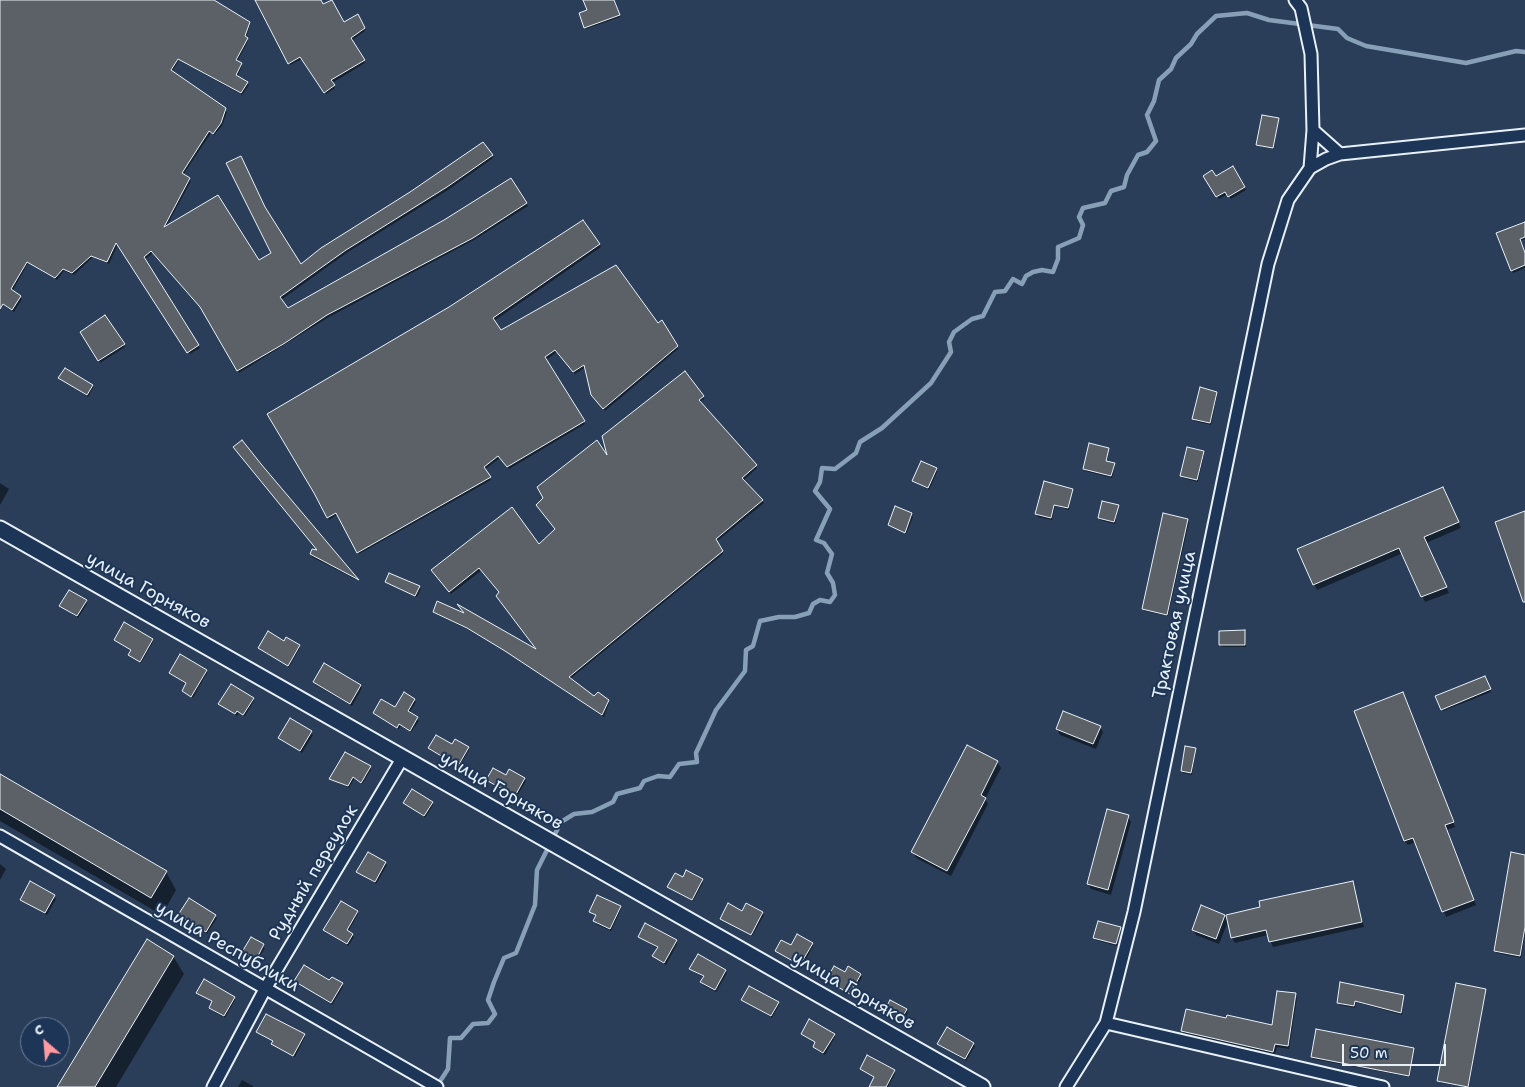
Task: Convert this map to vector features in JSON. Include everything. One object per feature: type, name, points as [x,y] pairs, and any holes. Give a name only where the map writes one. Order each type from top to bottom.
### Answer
[{"type":"street","points":[[1295,0],[1301,8],[1311,54],[1313,130],[1310,168]]},
{"type":"street","points":[[1313,130],[1340,154]]},
{"type":"street","points":[[1310,168],[1326,158],[1340,154],[1525,135]]},
{"type":"street","name":"Трактовая улица","points":[[1066,1087],[1106,1023],[1134,912],[1268,264],[1288,200],[1310,168]]},
{"type":"street","name":"улица Горняков","points":[[0,529],[982,1087]]},
{"type":"street","name":"Рудный переулок","points":[[213,1087],[265,989],[403,757]]},
{"type":"street","name":"улица Республики","points":[[0,836],[437,1087]]},
{"type":"street","points":[[1106,1023],[1384,1087]]},
{"type":"building","points":[[0,0],[214,0],[250,22],[245,36],[248,38],[236,60],[242,63],[236,75],[248,82],[241,93],[178,59],[171,70],[226,108],[221,123],[213,134],[209,131],[182,173],[190,178],[164,227],[218,195],[259,260],[271,253],[226,163],[241,156],[265,207],[301,264],[321,248],[410,192],[483,142],[493,155],[447,187],[346,250],[280,297],[288,308],[444,220],[511,178],[527,203],[473,238],[327,315],[285,343],[237,371],[200,307],[151,251],[144,257],[199,345],[187,353],[116,243],[107,262],[91,256],[72,273],[63,269],[55,278],[27,262],[11,289],[21,296],[12,310],[3,304],[0,309]]},
{"type":"building","points":[[255,0],[321,0],[323,4],[332,0],[344,22],[358,14],[365,28],[351,38],[365,60],[331,80],[335,85],[324,93],[300,57],[288,64]]},
{"type":"building","points":[[583,0],[614,0],[620,15],[584,28],[579,13],[587,10]]},
{"type":"building","points":[[1262,115],[1279,118],[1273,148],[1256,145]]},
{"type":"building","points":[[1233,166],[1245,187],[1228,197],[1225,192],[1216,197],[1203,176],[1212,170],[1216,176]]},
{"type":"building","points":[[583,220],[600,244],[493,318],[501,330],[616,265],[658,323],[662,320],[678,346],[603,409],[591,395],[584,365],[573,372],[555,350],[545,357],[585,421],[507,467],[498,456],[484,467],[491,477],[357,553],[336,513],[327,518],[267,414],[449,307]]},
{"type":"building","points":[[1525,222],[1525,237],[1520,239],[1525,253],[1525,265],[1511,271],[1496,233]]},
{"type":"building","points":[[105,315],[125,344],[98,361],[80,332]]},
{"type":"building","points":[[65,368],[93,385],[87,395],[58,378]]},
{"type":"building","points":[[685,371],[704,396],[699,400],[757,465],[742,478],[763,500],[716,539],[723,551],[569,677],[594,696],[598,692],[609,700],[602,715],[505,651],[467,628],[433,612],[437,601],[464,613],[457,604],[536,649],[496,596],[499,592],[479,568],[449,592],[431,570],[512,507],[539,544],[555,529],[536,505],[543,498],[537,487],[597,440],[607,455],[602,436]]},
{"type":"building","points":[[1200,387],[1217,392],[1210,423],[1192,419]]},
{"type":"building","points":[[242,440],[359,580],[310,554],[312,549],[317,550],[233,447]]},
{"type":"building","points":[[1089,443],[1109,448],[1106,461],[1115,463],[1111,476],[1083,469]]},
{"type":"building","points":[[1187,447],[1204,451],[1197,480],[1180,476]]},
{"type":"building","points":[[921,461],[937,468],[928,488],[912,481]]},
{"type":"building","points":[[1044,481],[1073,489],[1068,508],[1054,505],[1051,518],[1035,514]]},
{"type":"building","points":[[1443,487],[1459,522],[1424,537],[1447,587],[1421,597],[1399,548],[1313,585],[1297,549]]},
{"type":"building","points":[[1102,501],[1119,505],[1114,522],[1098,518]]},
{"type":"building","points":[[895,506],[912,513],[905,533],[888,525]]},
{"type":"building","points":[[1525,511],[1525,602],[1523,602],[1495,522]]},
{"type":"building","points":[[1163,513],[1188,519],[1167,615],[1142,609]]},
{"type":"building","points":[[389,573],[420,586],[415,596],[385,582]]},
{"type":"building","points":[[69,590],[87,600],[77,616],[59,606]]},
{"type":"building","points":[[124,622],[153,639],[140,662],[128,655],[131,650],[114,640]]},
{"type":"building","points":[[1245,630],[1245,645],[1219,645],[1219,631]]},
{"type":"building","points":[[268,631],[284,641],[286,637],[300,645],[288,666],[258,648]]},
{"type":"building","points":[[180,654],[207,670],[191,697],[182,691],[186,683],[169,673]]},
{"type":"building","points":[[324,663],[361,685],[350,704],[313,682]]},
{"type":"building","points":[[1485,676],[1491,689],[1441,710],[1435,696]]},
{"type":"building","points":[[231,684],[254,698],[243,715],[237,711],[235,714],[218,704]]},
{"type":"building","points":[[404,692],[415,699],[408,711],[418,717],[410,731],[399,724],[397,728],[373,713],[381,699],[395,707]]},
{"type":"building","points":[[1403,692],[1454,822],[1445,825],[1474,900],[1442,912],[1413,838],[1404,841],[1354,711]]},
{"type":"building","points":[[1063,711],[1101,726],[1093,744],[1056,729]]},
{"type":"building","points":[[290,718],[312,731],[300,751],[278,738]]},
{"type":"building","points":[[436,735],[452,744],[455,739],[469,747],[458,766],[428,748]]},
{"type":"building","points":[[967,745],[998,761],[981,795],[986,798],[947,871],[911,852]]},
{"type":"building","points":[[1185,746],[1196,748],[1191,773],[1181,771]]},
{"type":"building","points":[[345,752],[371,766],[361,783],[353,777],[348,786],[329,779]]},
{"type":"building","points":[[493,768],[506,775],[509,769],[525,778],[515,796],[486,780]]},
{"type":"building","points":[[0,774],[167,871],[151,898],[0,809]]},
{"type":"building","points":[[412,789],[433,802],[424,816],[403,803]]},
{"type":"building","points":[[1107,809],[1129,815],[1108,890],[1087,884]]},
{"type":"building","points":[[368,852],[386,862],[375,882],[356,872]]},
{"type":"building","points":[[1511,852],[1525,855],[1525,927],[1520,956],[1494,951]]},
{"type":"building","points":[[686,870],[703,879],[692,900],[667,887],[675,873],[683,877]]},
{"type":"building","points":[[30,881],[55,895],[45,913],[20,900]]},
{"type":"building","points":[[1353,881],[1362,922],[1269,942],[1266,930],[1231,938],[1226,915],[1260,907],[1259,901]]},
{"type":"building","points":[[597,895],[621,906],[610,929],[593,921],[596,915],[589,912]]},
{"type":"building","points":[[189,898],[216,915],[206,932],[178,915]]},
{"type":"building","points":[[341,901],[358,911],[347,930],[353,934],[347,944],[323,930]]},
{"type":"building","points":[[728,903],[742,911],[746,903],[763,912],[751,935],[720,919]]},
{"type":"building","points":[[1201,905],[1225,915],[1216,939],[1192,930]]},
{"type":"building","points":[[1098,921],[1121,927],[1116,944],[1093,938]]},
{"type":"building","points":[[645,923],[677,940],[664,963],[652,956],[658,947],[638,937]]},
{"type":"building","points":[[797,934],[813,943],[800,965],[775,951],[781,940],[791,945]]},
{"type":"building","points":[[251,937],[264,944],[256,960],[242,952]]},
{"type":"building","points":[[147,939],[174,956],[95,1087],[57,1087]]},
{"type":"building","points":[[698,954],[726,970],[715,990],[700,982],[704,976],[689,969]]},
{"type":"building","points":[[304,965],[329,980],[332,977],[343,983],[331,1003],[294,981]]},
{"type":"building","points":[[834,966],[845,972],[848,966],[861,974],[850,994],[826,980]]},
{"type":"building","points":[[204,979],[235,997],[224,1016],[209,1008],[212,1001],[196,993]]},
{"type":"building","points":[[1340,982],[1404,995],[1401,1013],[1355,1001],[1354,1006],[1337,1003]]},
{"type":"building","points":[[1456,983],[1486,989],[1468,1087],[1437,1081]]},
{"type":"building","points":[[749,986],[779,1002],[771,1016],[741,1000]]},
{"type":"building","points":[[1277,991],[1296,993],[1288,1046],[1275,1044],[1273,1052],[1181,1031],[1186,1009],[1226,1018],[1227,1015],[1272,1025]]},
{"type":"building","points":[[890,1000],[907,1009],[900,1022],[883,1013]]},
{"type":"building","points":[[266,1014],[305,1034],[293,1056],[271,1044],[273,1041],[256,1032]]},
{"type":"building","points":[[809,1019],[835,1034],[823,1053],[813,1047],[815,1042],[801,1034]]},
{"type":"building","points":[[947,1027],[974,1043],[965,1059],[937,1044]]},
{"type":"building","points":[[1316,1029],[1414,1048],[1409,1076],[1311,1057]]},
{"type":"building","points":[[867,1055],[895,1070],[886,1087],[869,1087],[874,1077],[860,1069]]},
{"type":"waterway","points":[[437,1086],[448,1069],[450,1038],[461,1038],[473,1024],[488,1023],[495,1014],[488,1000],[494,982],[504,958],[516,953],[535,905],[537,870],[561,822],[574,814],[592,812],[613,802],[617,794],[640,788],[644,781],[658,776],[670,777],[679,764],[697,762],[696,753],[716,710],[745,671],[746,650],[753,646],[760,621],[779,617],[795,617],[809,613],[813,604],[820,600],[830,602],[835,595],[833,583],[827,573],[832,554],[824,543],[816,540],[830,509],[815,491],[820,482],[822,468],[835,469],[856,453],[860,442],[882,428],[931,383],[951,352],[949,342],[954,332],[972,319],[983,316],[995,292],[1005,291],[1013,279],[1022,284],[1026,276],[1033,272],[1042,270],[1053,272],[1058,259],[1058,247],[1079,238],[1083,225],[1079,217],[1083,208],[1105,203],[1111,191],[1124,187],[1127,175],[1138,155],[1147,152],[1156,141],[1147,115],[1154,101],[1159,80],[1171,69],[1176,58],[1191,44],[1197,34],[1216,16],[1247,13],[1269,20],[1338,29],[1347,38],[1366,46],[1466,63],[1516,51],[1525,52]]}]
